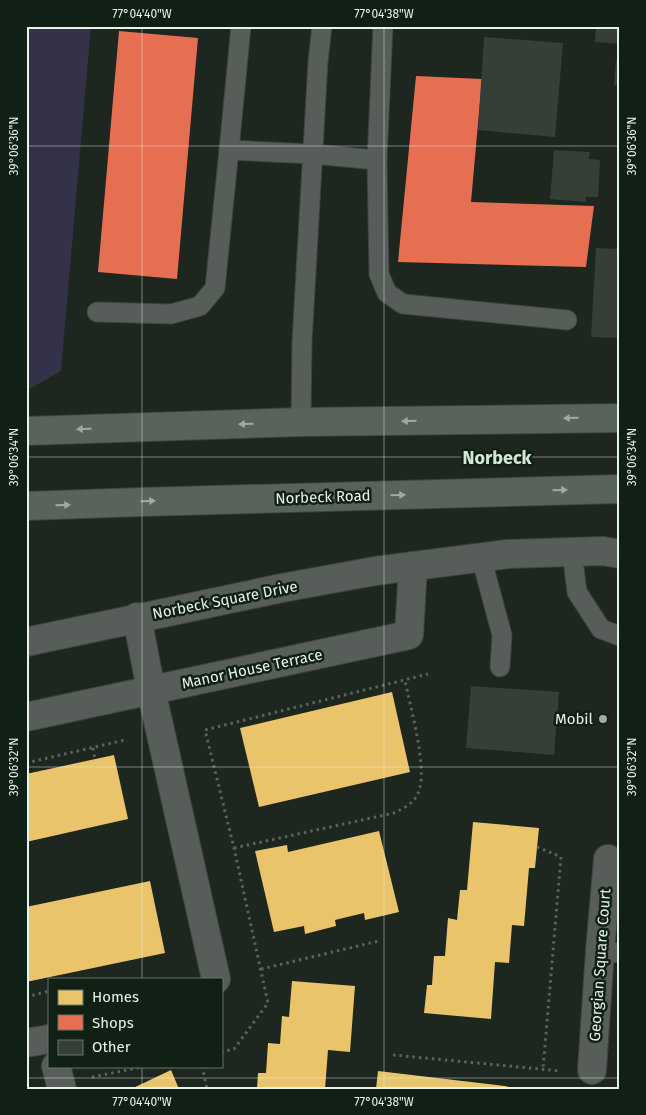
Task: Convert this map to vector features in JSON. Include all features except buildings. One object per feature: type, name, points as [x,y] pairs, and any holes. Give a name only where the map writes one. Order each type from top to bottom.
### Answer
[{"type":"main road","points":[[26,432],[301,422],[620,418]]},
{"type":"main road","name":"Norbeck Road","points":[[26,506],[620,489]]},
{"type":"street","name":"Norbeck Square Drive","points":[[216,978],[150,690],[137,617],[282,588],[413,566],[481,557],[508,554],[603,551],[620,554]]},
{"type":"street","name":"Manor House Terrace","points":[[26,717],[409,635],[413,566]]},
{"type":"street","points":[[26,642],[137,617]]},
{"type":"street","name":"Georgian Square Court","points":[[580,1071],[610,952],[608,859]]},
{"type":"street","points":[[57,1068],[62,1089]]},
{"type":"lane","points":[[97,312],[172,314],[200,306],[215,288],[241,26]]},
{"type":"lane","points":[[301,422],[302,342],[318,61],[322,26]]},
{"type":"lane","points":[[384,26],[377,160],[378,274],[387,293],[402,304],[567,320]]},
{"type":"lane","points":[[229,150],[313,154],[377,160]]},
{"type":"lane","points":[[572,552],[577,592],[601,629],[620,636]]},
{"type":"lane","points":[[481,557],[502,635],[500,667]]},
{"type":"path","points":[[222,1052],[234,1049],[268,1003],[234,848],[205,730],[428,674]]},
{"type":"path","points":[[234,848],[394,813],[409,806],[420,788],[421,769],[405,680]]},
{"type":"path","points":[[26,763],[125,740]]},
{"type":"path","points":[[93,748],[95,759]]},
{"type":"path","points":[[537,847],[561,857],[543,1069]]},
{"type":"path","points":[[261,969],[378,941]]},
{"type":"path","points":[[26,997],[48,992]]},
{"type":"path","points":[[392,1055],[580,1071]]},
{"type":"path","points":[[92,1077],[137,1068]]},
{"type":"path","points":[[202,1068],[207,1089]]},
{"type":"shaded area","points":[[26,26],[91,26],[61,371],[26,391]]},
{"type":"place","name":"Mobil","points":[[603,719]]},
{"type":"district","name":"Norbeck","points":[[497,458]]}]
